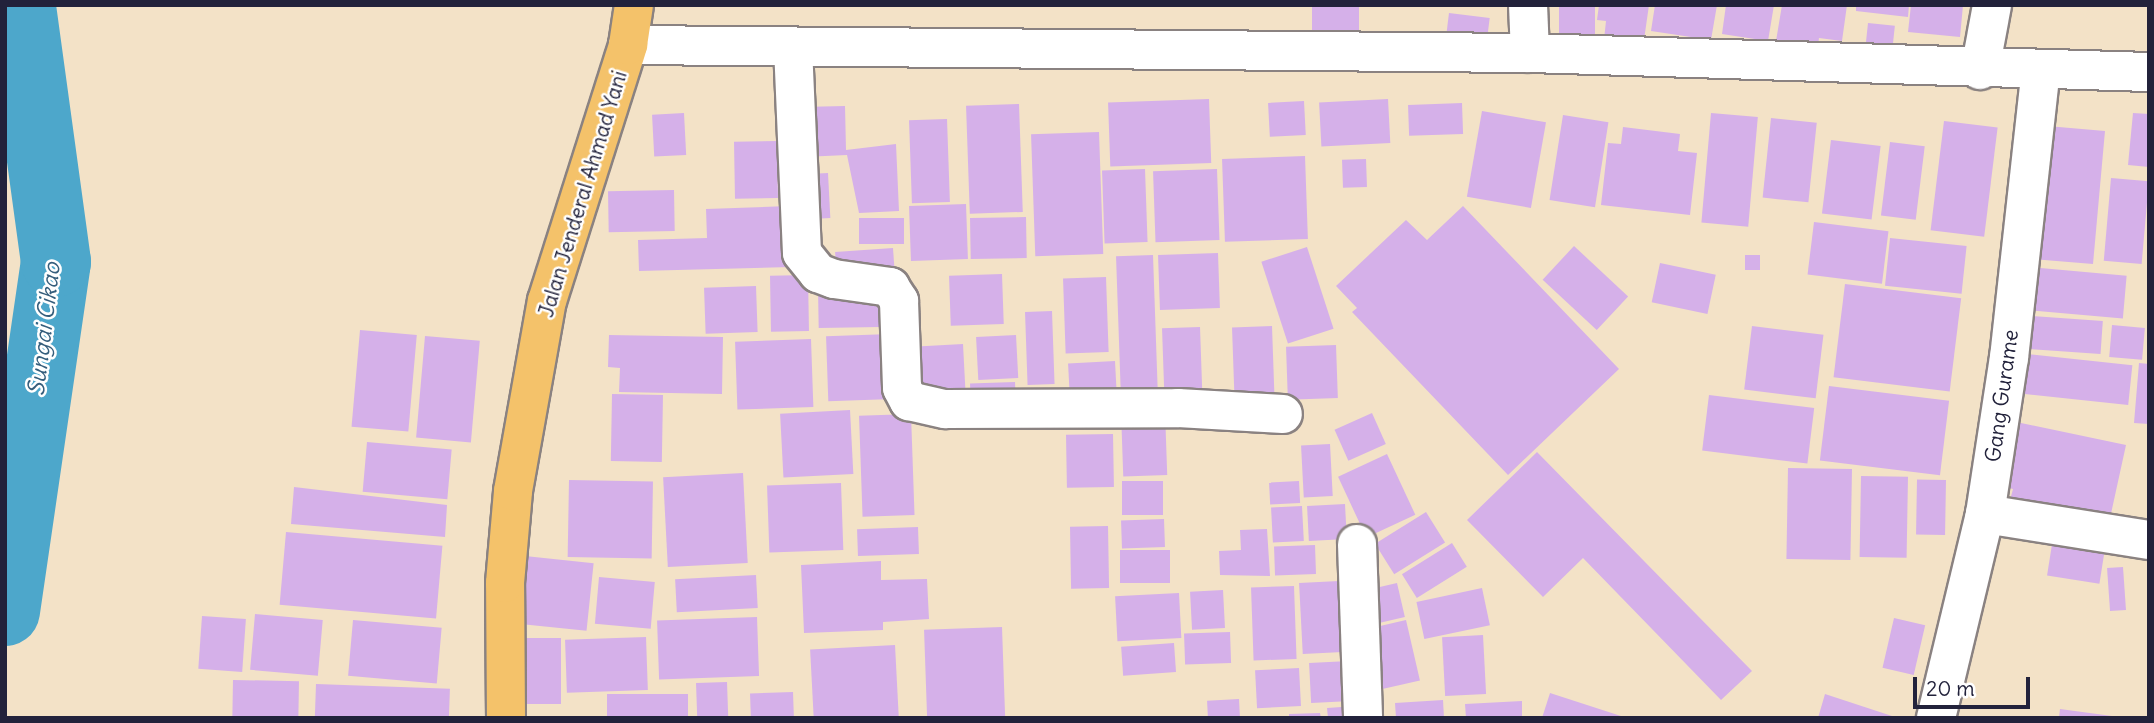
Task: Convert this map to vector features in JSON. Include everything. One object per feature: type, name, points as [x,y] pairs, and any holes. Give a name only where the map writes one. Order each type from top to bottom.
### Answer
[{"type":"highway","name":"Jalan Jenderal Ahmad Yani","points":[[506,718],[505,583],[511,517],[542,328],[628,45],[634,5]]},
{"type":"street","points":[[1528,5],[1530,53]]},
{"type":"street","points":[[1980,70],[1992,5]]},
{"type":"street","points":[[628,45],[1530,53],[1980,70],[2149,72]]},
{"type":"street","points":[[793,47],[802,253],[818,273],[834,279],[890,287],[899,301],[902,388],[909,401],[920,407],[958,410],[1178,408],[1283,414]]},
{"type":"street","name":"Gang Gurame","points":[[1936,718],[1985,514],[2009,358],[2041,70]]},
{"type":"street","points":[[1985,514],[2149,540]]},
{"type":"street","points":[[1357,544],[1363,718]]},
{"type":"building","points":[[1312,5],[1359,5],[1359,39],[1312,39]]},
{"type":"building","points":[[1559,5],[1595,5],[1595,41],[1559,41]]},
{"type":"building","points":[[1599,5],[1649,5],[1642,54],[1603,49],[1606,21],[1597,20]]},
{"type":"building","points":[[1655,5],[1717,5],[1711,40],[1651,31]]},
{"type":"building","points":[[1726,5],[1774,5],[1768,41],[1722,34]]},
{"type":"building","points":[[1782,5],[1847,5],[1842,41],[1819,38],[1817,54],[1775,47]]},
{"type":"building","points":[[1856,5],[1909,5],[1908,17],[1856,11]]},
{"type":"building","points":[[1911,5],[1963,5],[1960,37],[1908,32]]},
{"type":"building","points":[[1449,13],[1490,18],[1485,53],[1445,48]]},
{"type":"building","points":[[1868,23],[1895,26],[1892,56],[1865,53]]},
{"type":"building","points":[[1209,99],[1211,163],[1110,166],[1108,103]]},
{"type":"building","points":[[1388,99],[1390,143],[1321,147],[1319,103]]},
{"type":"building","points":[[1304,101],[1306,135],[1270,137],[1268,103]]},
{"type":"building","points":[[1462,103],[1463,134],[1409,136],[1408,105]]},
{"type":"building","points":[[1019,104],[1023,212],[970,214],[966,106]]},
{"type":"building","points":[[845,106],[846,150],[896,144],[899,211],[859,213],[847,155],[803,157],[801,107]]},
{"type":"building","points":[[1482,111],[1546,122],[1531,208],[1467,197]]},
{"type":"building","points":[[684,113],[686,155],[654,157],[652,115]]},
{"type":"building","points":[[1711,113],[1758,117],[1748,227],[1701,223]]},
{"type":"building","points":[[2133,113],[2149,114],[2149,167],[2128,165]]},
{"type":"building","points":[[1563,115],[1608,122],[1595,207],[1550,200]]},
{"type":"building","points":[[1771,118],[1817,123],[1808,202],[1763,198]]},
{"type":"building","points":[[947,119],[950,202],[912,203],[909,120]]},
{"type":"building","points":[[1944,121],[1998,128],[1984,237],[1931,230]]},
{"type":"building","points":[[2047,126],[2105,131],[2093,264],[2021,258]]},
{"type":"building","points":[[1623,127],[1680,134],[1678,151],[1697,153],[1690,215],[1601,205],[1608,143],[1621,144]]},
{"type":"building","points":[[1099,132],[1103,254],[1035,256],[1031,134]]},
{"type":"building","points":[[1831,140],[1881,146],[1872,220],[1822,213]]},
{"type":"building","points":[[777,141],[778,198],[735,199],[734,142]]},
{"type":"building","points":[[1890,142],[1925,146],[1916,220],[1881,215]]},
{"type":"building","points":[[1305,156],[1308,239],[1225,242],[1222,159]]},
{"type":"building","points":[[1366,159],[1367,187],[1343,188],[1342,160]]},
{"type":"building","points":[[1145,169],[1148,242],[1105,243],[1102,171]]},
{"type":"building","points":[[1217,169],[1219,240],[1156,242],[1153,171]]},
{"type":"building","points":[[828,173],[830,218],[806,219],[804,174]]},
{"type":"building","points":[[2111,178],[2149,181],[2142,264],[2104,261]]},
{"type":"building","points":[[674,190],[675,231],[609,232],[608,191]]},
{"type":"building","points":[[966,204],[968,259],[911,261],[909,206]]},
{"type":"building","points":[[789,206],[791,267],[639,271],[638,240],[707,238],[706,209]]},
{"type":"building","points":[[1463,206],[1619,369],[1508,475],[1352,312],[1357,308],[1336,286],[1406,220],[1427,240]]},
{"type":"building","points":[[1026,217],[1027,258],[971,259],[970,218]]},
{"type":"building","points":[[859,218],[904,218],[904,244],[859,244]]},
{"type":"building","points":[[1814,222],[1888,231],[1882,284],[1808,275]]},
{"type":"building","points":[[1890,238],[1967,246],[1962,294],[1885,286]]},
{"type":"building","points":[[1574,246],[1628,296],[1597,330],[1543,280]]},
{"type":"building","points":[[1307,247],[1334,329],[1288,344],[1261,262]]},
{"type":"building","points":[[893,248],[895,274],[837,278],[835,252]]},
{"type":"building","points":[[1218,253],[1220,308],[1160,310],[1158,255]]},
{"type":"building","points":[[1153,255],[1158,399],[1121,400],[1116,256]]},
{"type":"building","points":[[1745,255],[1760,255],[1760,270],[1745,270]]},
{"type":"building","points":[[1660,263],[1716,275],[1707,314],[1652,302]]},
{"type":"building","points":[[2028,267],[2127,276],[2123,318],[2024,310]]},
{"type":"building","points":[[1002,274],[1004,324],[951,326],[949,276]]},
{"type":"building","points":[[808,275],[809,331],[771,332],[770,276]]},
{"type":"building","points":[[1106,277],[1109,352],[1066,353],[1063,279]]},
{"type":"building","points":[[1845,284],[1961,298],[1950,392],[1834,377]]},
{"type":"building","points":[[756,286],[758,332],[706,334],[704,288]]},
{"type":"building","points":[[879,287],[880,327],[819,328],[818,288]]},
{"type":"building","points":[[1052,311],[1055,384],[1028,385],[1025,312]]},
{"type":"building","points":[[2031,316],[2103,321],[2101,354],[2029,349]]},
{"type":"building","points":[[2112,325],[2145,328],[2142,360],[2109,357]]},
{"type":"building","points":[[1272,326],[1275,400],[1235,401],[1232,327]]},
{"type":"building","points":[[1752,326],[1823,335],[1816,398],[1744,390]]},
{"type":"building","points":[[1200,327],[1203,400],[1165,401],[1162,328]]},
{"type":"building","points":[[360,330],[417,335],[408,432],[352,427]]},
{"type":"building","points":[[891,334],[893,399],[828,401],[826,336]]},
{"type":"building","points":[[609,335],[723,337],[722,394],[619,392],[620,368],[608,367]]},
{"type":"building","points":[[1016,335],[1018,378],[978,380],[976,337]]},
{"type":"building","points":[[425,336],[480,341],[471,442],[416,438]]},
{"type":"building","points":[[811,339],[813,407],[737,410],[735,342]]},
{"type":"building","points":[[963,344],[965,388],[910,391],[908,347]]},
{"type":"building","points":[[1336,345],[1338,398],[1288,400],[1286,347]]},
{"type":"building","points":[[2017,353],[2132,365],[2128,405],[2013,393]]},
{"type":"building","points":[[1115,361],[1117,400],[1070,402],[1068,363]]},
{"type":"building","points":[[2139,363],[2149,364],[2149,424],[2134,423]]},
{"type":"building","points":[[1015,382],[1016,405],[971,407],[970,384]]},
{"type":"building","points":[[1829,386],[1949,401],[1940,475],[1820,460]]},
{"type":"building","points":[[612,394],[663,395],[662,462],[611,461]]},
{"type":"building","points":[[1709,395],[1814,408],[1807,464],[1702,451]]},
{"type":"building","points":[[850,410],[853,474],[783,478],[780,414]]},
{"type":"building","points":[[1165,411],[1167,475],[1123,476],[1121,413]]},
{"type":"building","points":[[1372,413],[1386,444],[1348,461],[1335,430]]},
{"type":"building","points":[[911,414],[915,515],[863,517],[859,416]]},
{"type":"building","points":[[2007,420],[2126,445],[2107,532],[2009,504],[2013,489],[1993,484]]},
{"type":"building","points":[[1113,434],[1114,487],[1067,488],[1066,435]]},
{"type":"building","points":[[367,442],[452,449],[447,499],[363,492]]},
{"type":"building","points":[[1330,444],[1333,496],[1304,497],[1301,446]]},
{"type":"building","points":[[1537,452],[1752,671],[1721,700],[1583,558],[1543,597],[1467,520]]},
{"type":"building","points":[[1387,454],[1415,515],[1366,538],[1338,477]]},
{"type":"building","points":[[1788,468],[1852,469],[1850,560],[1786,559]]},
{"type":"building","points":[[743,473],[748,563],[668,567],[663,477]]},
{"type":"building","points":[[1861,476],[1908,477],[1907,558],[1860,557]]},
{"type":"building","points":[[1917,479],[1946,480],[1945,535],[1916,534]]},
{"type":"building","points":[[569,480],[653,481],[652,558],[568,557]]},
{"type":"building","points":[[1122,481],[1163,481],[1163,515],[1122,515]]},
{"type":"building","points":[[1299,481],[1300,503],[1270,505],[1269,483]]},
{"type":"building","points":[[841,483],[843,550],[769,553],[767,486]]},
{"type":"building","points":[[294,487],[447,505],[445,537],[291,524]]},
{"type":"building","points":[[1345,504],[1347,539],[1309,541],[1307,506]]},
{"type":"building","points":[[1302,506],[1304,541],[1273,543],[1271,508]]},
{"type":"building","points":[[1426,512],[1445,543],[1394,574],[1375,544]]},
{"type":"building","points":[[1164,519],[1165,547],[1122,548],[1121,521]]},
{"type":"building","points":[[1108,526],[1109,588],[1071,589],[1070,527]]},
{"type":"building","points":[[918,527],[919,554],[858,556],[857,529]]},
{"type":"building","points":[[1267,529],[1270,576],[1220,575],[1219,551],[1241,550],[1240,530]]},
{"type":"building","points":[[286,532],[442,546],[436,618],[280,605]]},
{"type":"building","points":[[2053,538],[2105,546],[2099,584],[2047,576]]},
{"type":"building","points":[[1452,543],[1467,567],[1417,598],[1402,574]]},
{"type":"building","points":[[1315,545],[1316,574],[1275,575],[1274,546]]},
{"type":"building","points":[[1120,550],[1170,550],[1170,583],[1120,583]]},
{"type":"building","points":[[525,556],[594,563],[587,631],[518,624]]},
{"type":"building","points":[[881,561],[881,580],[927,579],[929,619],[883,622],[883,630],[804,633],[801,565]]},
{"type":"building","points":[[2123,567],[2126,610],[2110,611],[2107,568]]},
{"type":"building","points":[[756,575],[758,608],[677,612],[675,579]]},
{"type":"building","points":[[599,577],[655,582],[651,629],[595,624]]},
{"type":"building","points":[[1339,581],[1343,652],[1303,654],[1299,583]]},
{"type":"building","points":[[1397,583],[1405,617],[1375,624],[1367,590]]},
{"type":"building","points":[[1294,586],[1297,659],[1254,660],[1251,588]]},
{"type":"building","points":[[1482,588],[1490,625],[1424,639],[1416,602]]},
{"type":"building","points":[[1223,590],[1225,628],[1192,630],[1190,592]]},
{"type":"building","points":[[1179,593],[1181,638],[1117,641],[1115,596]]},
{"type":"building","points":[[255,614],[323,620],[318,676],[250,670]]},
{"type":"building","points":[[202,616],[246,619],[242,672],[198,669]]},
{"type":"building","points":[[757,617],[759,676],[659,679],[657,620]]},
{"type":"building","points":[[1894,618],[1925,625],[1914,675],[1883,668]]},
{"type":"building","points":[[353,620],[442,628],[437,684],[348,676]]},
{"type":"building","points":[[1406,620],[1420,680],[1379,690],[1365,629]]},
{"type":"building","points":[[1002,627],[1005,718],[927,718],[924,630]]},
{"type":"building","points":[[1230,632],[1231,663],[1185,665],[1184,634]]},
{"type":"building","points":[[1483,635],[1486,694],[1445,696],[1442,637]]},
{"type":"building","points":[[646,637],[648,690],[567,693],[565,640]]},
{"type":"building","points":[[524,638],[561,638],[561,704],[524,704]]},
{"type":"building","points":[[1174,643],[1176,672],[1123,676],[1121,647]]},
{"type":"building","points":[[895,645],[899,718],[814,718],[810,649]]},
{"type":"building","points":[[1349,661],[1351,701],[1311,703],[1309,663]]},
{"type":"building","points":[[1299,668],[1301,706],[1257,708],[1255,670]]},
{"type":"building","points":[[233,680],[299,681],[298,718],[232,718]]},
{"type":"building","points":[[727,682],[728,718],[697,718],[696,683]]},
{"type":"building","points":[[316,684],[450,689],[449,718],[315,718]]},
{"type":"building","points":[[793,692],[794,718],[751,718],[750,694]]},
{"type":"building","points":[[1550,693],[1624,717],[1624,718],[1542,718]]},
{"type":"building","points":[[607,694],[688,694],[688,718],[607,718]]},
{"type":"building","points":[[1825,694],[1895,717],[1895,718],[1818,718]]},
{"type":"building","points":[[1239,699],[1240,718],[1208,718],[1207,701]]},
{"type":"building","points":[[1443,700],[1444,718],[1396,718],[1395,703]]},
{"type":"building","points":[[1522,701],[1522,718],[1466,718],[1465,704]]},
{"type":"building","points":[[1356,706],[1356,718],[1328,718],[1327,708]]},
{"type":"building","points":[[2060,709],[2112,716],[2112,718],[2059,718]]},
{"type":"building","points":[[1320,713],[1321,718],[1289,718],[1289,714]]},
{"type":"waterway","name":"Sungai Cikao","points":[[5,611],[56,262],[21,5]]}]
